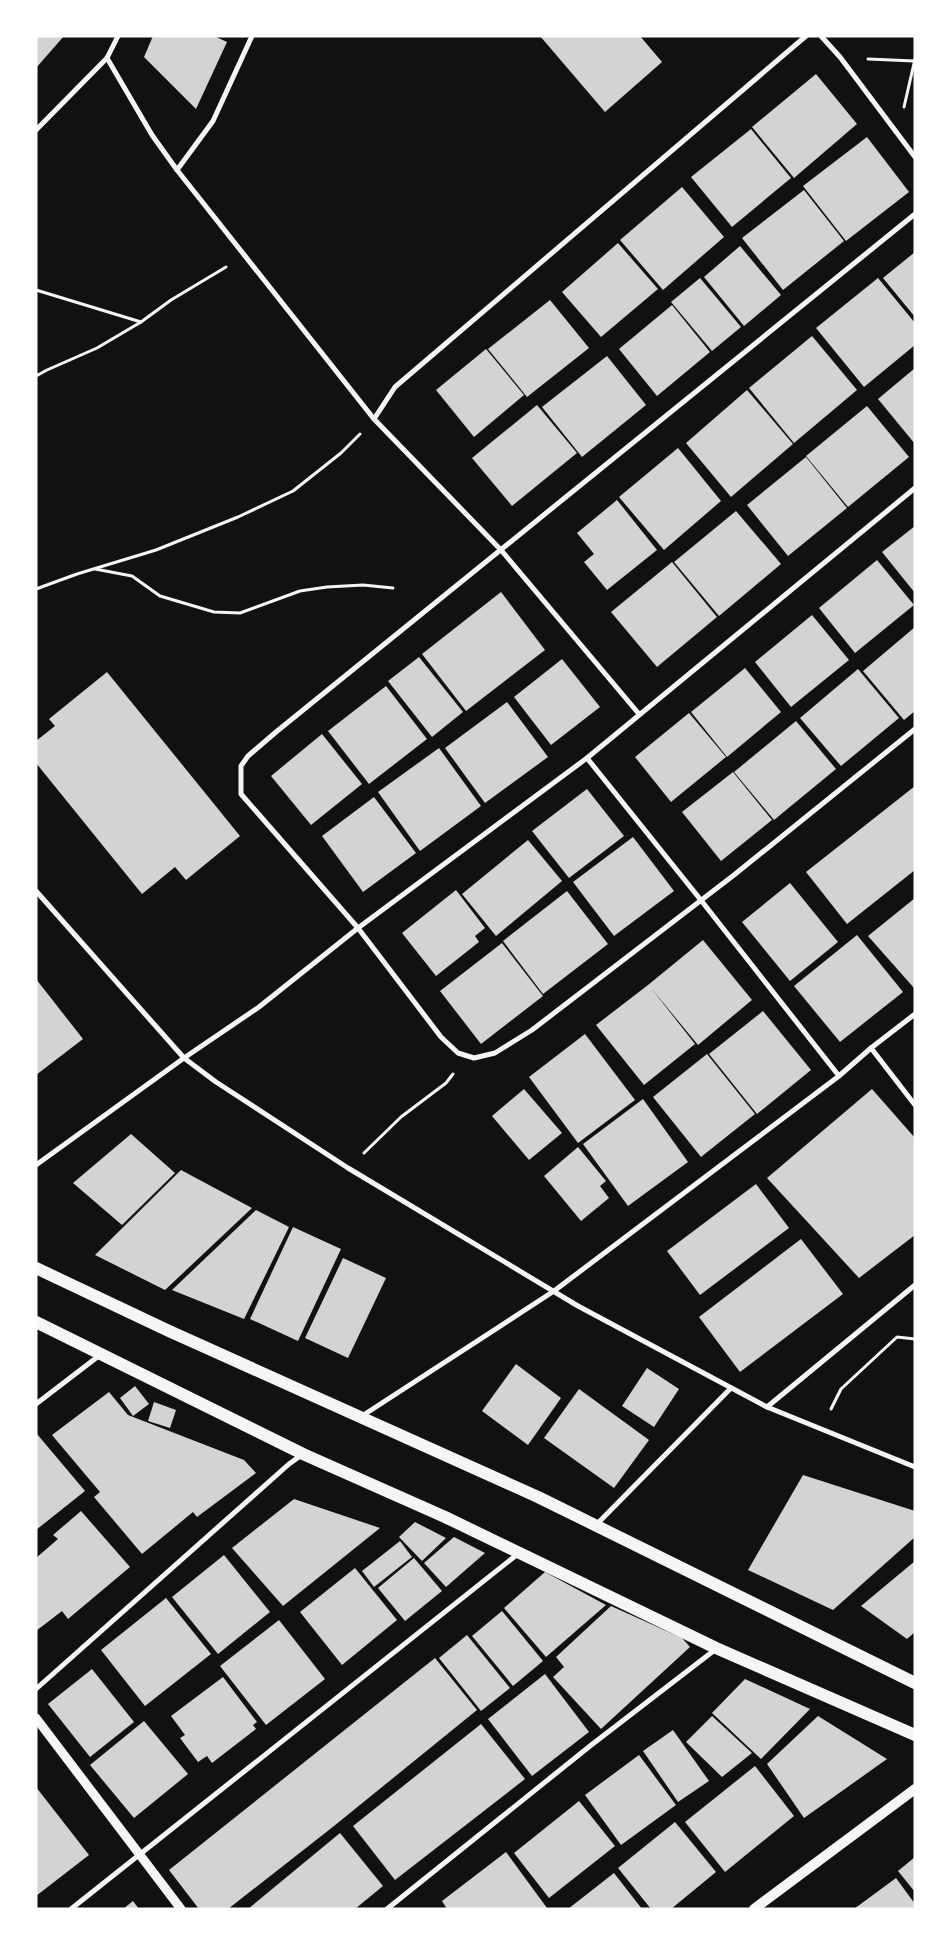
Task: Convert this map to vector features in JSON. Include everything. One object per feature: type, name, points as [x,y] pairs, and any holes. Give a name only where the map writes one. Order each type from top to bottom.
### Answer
[{"type":"main road","points":[[36,1268],[169,1331],[362,1416],[596,1526],[915,1683]]},
{"type":"main road","points":[[36,1322],[303,1454],[445,1517],[716,1648],[915,1735]]},
{"type":"main road","points":[[754,1909],[915,1789]]},
{"type":"street","points":[[36,130],[107,58],[118,36]]},
{"type":"street","points":[[177,170],[213,121],[252,36]]},
{"type":"street","points":[[374,419],[395,387],[806,36]]},
{"type":"street","points":[[821,36],[840,58],[915,157]]},
{"type":"street","points":[[107,58],[152,135],[177,170],[374,419],[500,550],[639,714]]},
{"type":"street","points":[[915,214],[248,756],[241,766],[241,794],[358,928],[441,1037],[458,1053],[474,1058],[495,1054],[532,1030],[700,899],[734,875],[915,729]]},
{"type":"street","points":[[36,1165],[184,1058],[259,1007],[358,928],[587,758],[915,488]]},
{"type":"street","points":[[587,758],[839,1076]]},
{"type":"street","points":[[36,891],[184,1058],[216,1082],[348,1168],[578,1306],[767,1407],[915,1467]]},
{"type":"street","points":[[362,1416],[554,1291],[839,1076],[915,1014]]},
{"type":"street","points":[[871,1048],[915,1105]]},
{"type":"street","points":[[767,1407],[915,1285]]},
{"type":"street","points":[[36,1404],[100,1355]]},
{"type":"street","points":[[596,1526],[731,1388]]},
{"type":"street","points":[[36,1689],[289,1464],[303,1454]]},
{"type":"street","points":[[71,1909],[519,1553]]},
{"type":"street","points":[[388,1909],[590,1746],[716,1648]]},
{"type":"street","points":[[36,1718],[181,1909]]},
{"type":"path","points":[[840,58],[914,60],[897,134]]},
{"type":"path","points":[[36,376],[97,348],[244,256]]},
{"type":"path","points":[[36,290],[141,322]]},
{"type":"path","points":[[36,589],[156,550],[238,517],[293,491],[341,453],[374,419]]},
{"type":"path","points":[[94,569],[132,576],[160,596],[214,612],[240,613],[300,591],[363,585],[393,588]]},
{"type":"path","points":[[348,1168],[401,1117],[446,1083],[467,1056]]},
{"type":"path","points":[[820,1429],[834,1406],[841,1389],[862,1369],[897,1337],[915,1339]]},
{"type":"building","points":[[36,36],[64,36],[36,68]]},
{"type":"building","points":[[153,36],[214,36],[227,42],[196,109],[144,57]]},
{"type":"building","points":[[540,36],[640,36],[662,62],[605,112]]},
{"type":"building","points":[[816,74],[857,124],[794,178],[752,127]]},
{"type":"building","points":[[751,129],[791,178],[732,227],[691,177]]},
{"type":"building","points":[[867,137],[909,192],[846,241],[803,186]]},
{"type":"building","points":[[682,187],[724,237],[663,290],[620,240]]},
{"type":"building","points":[[804,190],[844,241],[783,290],[742,238]]},
{"type":"building","points":[[618,243],[658,289],[601,337],[562,292]]},
{"type":"building","points":[[740,246],[781,295],[744,326],[704,277]]},
{"type":"building","points":[[915,252],[915,317],[883,278]]},
{"type":"building","points":[[700,278],[741,327],[712,351],[671,302]]},
{"type":"building","points":[[878,278],[915,323],[915,345],[864,387],[816,328]]},
{"type":"building","points":[[550,300],[589,348],[527,397],[488,349]]},
{"type":"building","points":[[672,305],[710,352],[657,396],[619,349]]},
{"type":"building","points":[[812,336],[857,390],[794,443],[749,388]]},
{"type":"building","points":[[486,349],[524,395],[474,437],[436,390]]},
{"type":"building","points":[[607,356],[646,405],[582,457],[542,407]]},
{"type":"building","points":[[915,368],[915,444],[878,399]]},
{"type":"building","points":[[747,390],[793,444],[731,497],[686,443]]},
{"type":"building","points":[[537,405],[577,453],[512,506],[472,458]]},
{"type":"building","points":[[867,406],[909,457],[848,507],[806,456]]},
{"type":"building","points":[[678,448],[721,501],[664,550],[619,497]]},
{"type":"building","points":[[806,457],[847,508],[788,556],[747,505]]},
{"type":"building","points":[[617,500],[657,550],[607,590],[584,562],[594,554],[577,533]]},
{"type":"building","points":[[736,511],[781,564],[719,616],[674,562]]},
{"type":"building","points":[[915,526],[915,593],[882,552]]},
{"type":"building","points":[[877,560],[914,605],[855,653],[819,608]]},
{"type":"building","points":[[672,562],[717,617],[657,667],[611,612]]},
{"type":"building","points":[[501,592],[545,650],[466,711],[422,654]]},
{"type":"building","points":[[812,615],[849,660],[791,707],[755,662]]},
{"type":"building","points":[[915,627],[915,711],[904,720],[863,671]]},
{"type":"building","points":[[419,657],[463,712],[432,737],[388,681]]},
{"type":"building","points":[[562,659],[600,707],[551,745],[514,697]]},
{"type":"building","points":[[745,668],[781,712],[727,757],[691,712]]},
{"type":"building","points":[[858,669],[899,718],[841,766],[800,718]]},
{"type":"building","points":[[107,672],[240,836],[186,880],[175,867],[142,894],[36,763],[36,741],[55,726],[49,719]]},
{"type":"building","points":[[386,686],[427,739],[369,784],[328,731]]},
{"type":"building","points":[[507,702],[548,757],[485,803],[445,748]]},
{"type":"building","points":[[689,713],[726,757],[671,802],[635,757]]},
{"type":"building","points":[[796,721],[836,769],[774,820],[734,772]]},
{"type":"building","points":[[322,734],[362,784],[311,825],[271,776]]},
{"type":"building","points":[[439,748],[481,806],[420,851],[378,792]]},
{"type":"building","points":[[733,772],[772,820],[721,861],[682,812]]},
{"type":"building","points":[[915,786],[915,870],[847,924],[806,872]]},
{"type":"building","points":[[587,789],[624,836],[569,878],[532,831]]},
{"type":"building","points":[[374,797],[416,853],[363,892],[322,836]]},
{"type":"building","points":[[633,837],[674,891],[614,936],[573,882]]},
{"type":"building","points":[[528,840],[562,881],[496,936],[462,894]]},
{"type":"building","points":[[790,883],[838,942],[790,981],[742,922]]},
{"type":"building","points":[[456,890],[485,928],[475,936],[479,942],[436,976],[402,933]]},
{"type":"building","points":[[567,891],[608,944],[543,994],[503,941]]},
{"type":"building","points":[[915,898],[915,988],[914,988],[868,936]]},
{"type":"building","points":[[857,935],[903,992],[840,1042],[794,986]]},
{"type":"building","points":[[703,940],[752,1000],[698,1045],[651,988],[695,1044],[644,1085],[596,1025]]},
{"type":"building","points":[[502,943],[543,996],[481,1044],[440,991]]},
{"type":"building","points":[[36,979],[83,1039],[36,1075]]},
{"type":"building","points":[[763,1011],[811,1070],[757,1114],[709,1054]]},
{"type":"building","points":[[585,1034],[635,1100],[578,1143],[529,1077]]},
{"type":"building","points":[[707,1054],[755,1114],[701,1157],[653,1097]]},
{"type":"building","points":[[524,1089],[562,1133],[529,1160],[492,1116]]},
{"type":"building","points":[[872,1089],[915,1138],[915,1235],[859,1278],[767,1178]]},
{"type":"building","points":[[643,1099],[688,1162],[628,1206],[583,1144]]},
{"type":"building","points":[[131,1134],[175,1173],[122,1225],[73,1183]]},
{"type":"building","points":[[578,1147],[606,1181],[600,1186],[609,1198],[581,1221],[544,1176]]},
{"type":"building","points":[[181,1170],[252,1208],[165,1290],[95,1255]]},
{"type":"building","points":[[756,1184],[789,1228],[700,1295],[667,1251]]},
{"type":"building","points":[[256,1210],[289,1227],[244,1319],[172,1290]]},
{"type":"building","points":[[293,1227],[341,1249],[298,1341],[250,1319]]},
{"type":"building","points":[[801,1239],[843,1294],[740,1372],[699,1317]]},
{"type":"building","points":[[343,1258],[386,1278],[348,1358],[305,1338]]},
{"type":"building","points":[[516,1364],[561,1398],[528,1445],[482,1411]]},
{"type":"building","points":[[647,1368],[679,1389],[654,1427],[622,1406]]},
{"type":"building","points":[[135,1386],[149,1404],[133,1416],[120,1398]]},
{"type":"building","points":[[579,1389],[649,1440],[614,1488],[544,1438]]},
{"type":"building","points":[[109,1392],[128,1415],[244,1460],[256,1473],[197,1517],[193,1512],[142,1554],[94,1497],[100,1492],[52,1435]]},
{"type":"building","points":[[154,1402],[176,1410],[170,1428],[148,1421]]},
{"type":"building","points":[[36,1435],[85,1491],[36,1530]]},
{"type":"building","points":[[803,1475],[915,1511],[915,1537],[833,1610],[748,1570]]},
{"type":"building","points":[[294,1499],[380,1528],[283,1606],[232,1548]]},
{"type":"building","points":[[81,1511],[130,1567],[68,1619],[62,1611],[36,1631],[36,1558],[58,1539],[53,1535]]},
{"type":"building","points":[[415,1522],[446,1538],[422,1561],[399,1537]]},
{"type":"building","points":[[454,1537],[485,1553],[446,1587],[424,1563]]},
{"type":"building","points":[[400,1541],[412,1557],[374,1587],[362,1571]]},
{"type":"building","points":[[224,1555],[270,1612],[218,1654],[172,1597]]},
{"type":"building","points":[[414,1558],[442,1591],[405,1621],[378,1588]]},
{"type":"building","points":[[915,1561],[915,1632],[907,1639],[861,1606]]},
{"type":"building","points":[[355,1568],[397,1620],[342,1665],[300,1612]]},
{"type":"building","points":[[545,1572],[606,1605],[546,1657],[504,1608]]},
{"type":"building","points":[[166,1598],[211,1654],[145,1706],[101,1650]]},
{"type":"building","points":[[611,1606],[682,1638],[690,1647],[601,1729],[553,1677],[564,1667],[556,1657]]},
{"type":"building","points":[[502,1611],[543,1661],[513,1686],[472,1636]]},
{"type":"building","points":[[279,1620],[325,1679],[266,1725],[220,1666]]},
{"type":"building","points":[[467,1635],[510,1688],[481,1711],[439,1658]]},
{"type":"building","points":[[435,1658],[477,1710],[228,1909],[199,1909],[169,1870]]},
{"type":"building","points":[[92,1669],[134,1722],[90,1757],[48,1704]]},
{"type":"building","points":[[545,1674],[589,1732],[532,1776],[488,1719]]},
{"type":"building","points":[[223,1677],[257,1722],[253,1725],[256,1729],[212,1763],[207,1756],[198,1762],[180,1738],[185,1735],[171,1716]]},
{"type":"building","points":[[745,1679],[810,1709],[761,1759],[712,1713]]},
{"type":"building","points":[[712,1716],[752,1753],[722,1777],[686,1742]]},
{"type":"building","points":[[818,1716],[887,1759],[804,1818],[767,1764]]},
{"type":"building","points":[[144,1721],[188,1774],[134,1818],[90,1765]]},
{"type":"building","points":[[481,1724],[525,1779],[395,1880],[353,1826]]},
{"type":"building","points":[[673,1730],[709,1781],[678,1802],[643,1751]]},
{"type":"building","points":[[639,1755],[676,1805],[621,1845],[585,1795]]},
{"type":"building","points":[[755,1766],[794,1816],[725,1872],[685,1822]]},
{"type":"building","points":[[36,1787],[89,1855],[36,1896]]},
{"type":"building","points":[[579,1801],[615,1846],[549,1898],[514,1853]]},
{"type":"building","points":[[675,1822],[716,1872],[671,1909],[651,1909],[618,1868]]},
{"type":"building","points":[[340,1833],[383,1886],[355,1909],[248,1909]]},
{"type":"building","points":[[506,1852],[547,1908],[447,1909],[442,1901]]},
{"type":"building","points":[[915,1857],[915,1892],[898,1871]]},
{"type":"building","points":[[614,1873],[642,1909],[568,1909]]},
{"type":"building","points":[[896,1878],[915,1904],[915,1909],[854,1909]]},
{"type":"building","points":[[133,1901],[139,1909],[123,1909]]}]
